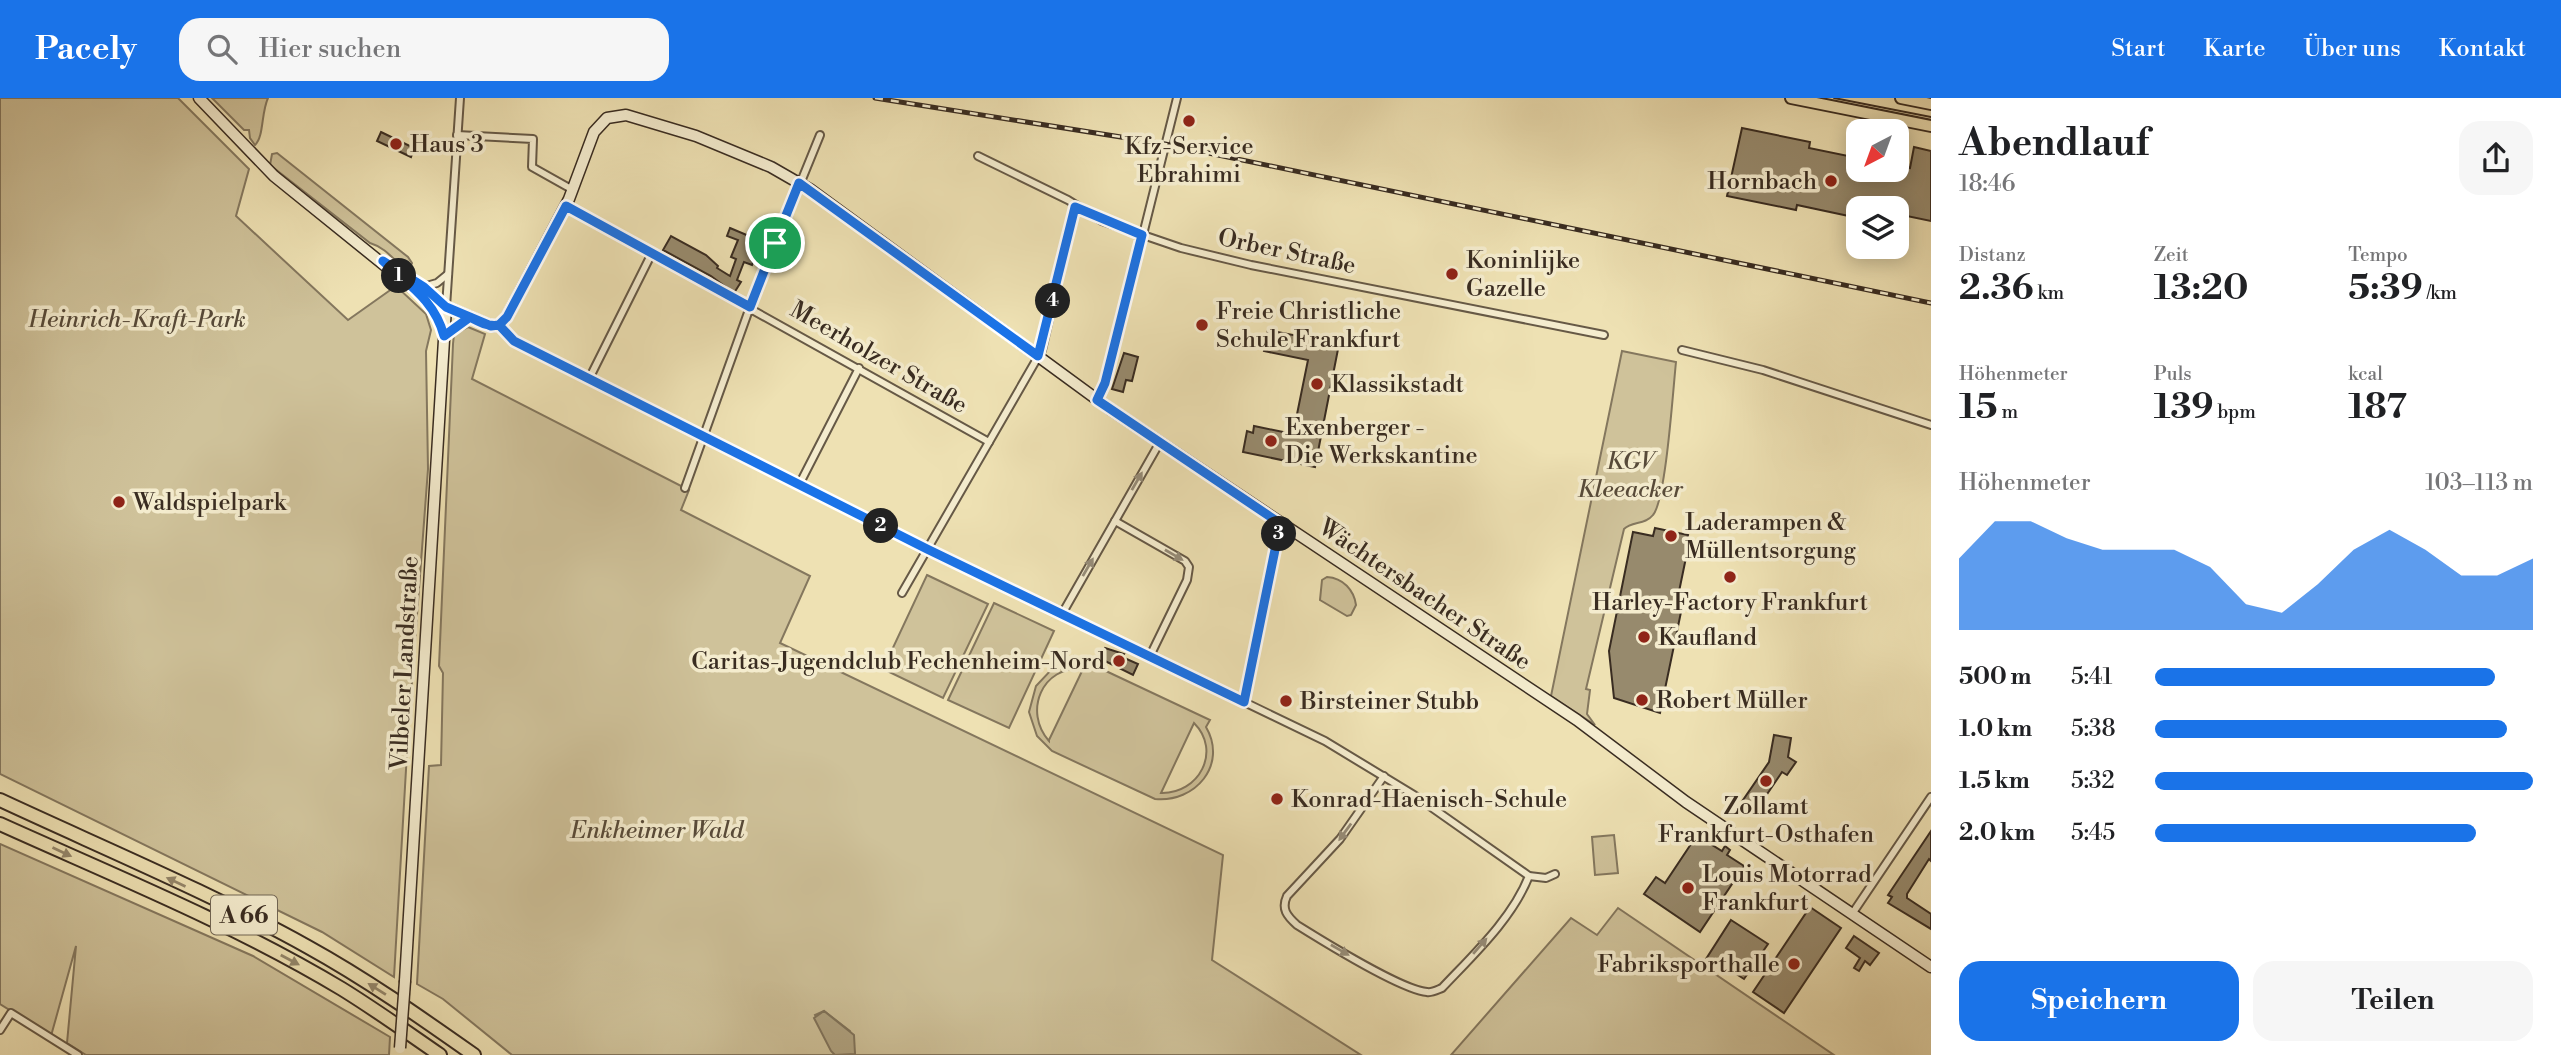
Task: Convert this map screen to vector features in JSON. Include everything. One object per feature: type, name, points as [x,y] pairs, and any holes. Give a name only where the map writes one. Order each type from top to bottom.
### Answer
[{"type":"highway","name":"A 66","points":[[0,800],[308,947],[388,996],[474,1055]]},
{"type":"highway","name":"A 66","points":[[0,824],[284,957],[344,990],[440,1055]]},
{"type":"main road","points":[[1791,98],[1931,126]]},
{"type":"main road","points":[[1901,98],[1931,104]]},
{"type":"street","points":[[199,98],[265,169],[383,261],[446,307],[491,326],[499,325],[507,317],[573,190],[532,167],[533,139],[457,135]]},
{"type":"street","name":"Vilbeler Landstraße","points":[[400,1051],[460,98]]},
{"type":"street","points":[[1097,400],[1105,383],[1177,98]]},
{"type":"street","name":"Wächtersbacher Straße","points":[[573,190],[601,122],[614,115],[626,114],[746,156],[799,183],[1097,400],[1577,720],[1675,794],[1931,967]]},
{"type":"street","points":[[685,488],[750,307],[820,135]]},
{"type":"street","name":"Orber Straße","points":[[978,156],[1068,200],[1075,207],[1142,235],[1251,265],[1604,335]]},
{"type":"street","name":"Meerholzer Straße","points":[[566,206],[989,442]]},
{"type":"street","points":[[902,593],[1038,356],[1075,207]]},
{"type":"street","points":[[590,377],[652,253]]},
{"type":"street","points":[[424,292],[448,274]]},
{"type":"street","points":[[424,292],[438,314],[444,336],[470,317]]},
{"type":"street","points":[[499,325],[510,338],[799,485],[1325,741],[1384,776],[1529,876],[1546,878],[1555,874]]},
{"type":"street","points":[[1682,350],[1763,370],[1931,425]]},
{"type":"street","points":[[799,485],[859,368]]},
{"type":"street","points":[[1062,614],[1160,442]]},
{"type":"street","points":[[1115,521],[1185,561],[1189,566],[1187,580],[1150,656]]},
{"type":"street","points":[[1244,702],[1278,535],[1284,526]]},
{"type":"street","points":[[1384,776],[1340,839],[1287,896],[1284,903],[1286,915],[1297,925],[1396,979],[1423,991],[1435,992],[1442,988],[1492,933],[1519,898],[1529,876]]},
{"type":"street","points":[[1852,914],[1931,797]]},
{"type":"street","points":[[0,1030],[10,1013],[78,1055]]},
{"type":"green space","name":"Heinrich-Kraft-Park","points":[[0,98],[178,98],[249,169],[236,216],[348,320],[396,286],[426,314],[431,330],[426,351],[428,469],[408,735],[394,977],[322,932],[0,774]]},
{"type":"green space","points":[[212,98],[268,98],[260,136],[255,145],[249,130],[244,130]]},
{"type":"green space","points":[[277,153],[408,257],[412,263],[408,272],[386,252],[370,243],[270,165],[272,154]]},
{"type":"green space","name":"Enkheimer Wald","points":[[468,327],[485,334],[472,379],[689,490],[681,510],[810,576],[780,643],[1223,855],[1212,960],[1361,1055],[851,1055],[855,1054],[850,1031],[824,1011],[815,1015],[835,1055],[512,1055],[443,999],[417,984],[429,766],[441,765],[443,673],[439,666],[453,344],[454,334]]},
{"type":"green space","name":"KGV Kleeacker","points":[[1622,351],[1676,362],[1665,467],[1658,505],[1650,518],[1624,529],[1586,689],[1590,690],[1587,714],[1595,725],[1551,696]]},
{"type":"green space","points":[[927,575],[988,604],[943,698],[883,669]]},
{"type":"green space","points":[[1327,577],[1343,582],[1350,590],[1356,605],[1351,615],[1347,616],[1320,600],[1322,580]]},
{"type":"green space","points":[[994,603],[1054,631],[1009,728],[948,700]]},
{"type":"green space","points":[[1074,656],[1210,720],[1206,727],[1212,741],[1213,755],[1204,779],[1183,795],[1170,799],[1155,799],[1052,751],[1037,736],[1029,712],[1036,686],[1051,670],[1071,663]],"holes":[[[1083,669],[1049,740],[1049,741],[1041,729],[1038,717],[1041,693],[1047,682],[1057,674]],[[1194,723],[1206,746],[1202,769],[1196,779],[1186,786],[1161,793]]]},
{"type":"green space","points":[[1614,835],[1618,873],[1595,875],[1592,837]]},
{"type":"green space","points":[[0,844],[253,956],[390,1037],[389,1055],[86,1055],[67,1043],[76,946],[51,1036],[0,1004]]},
{"type":"green space","points":[[1618,908],[1834,1055],[1451,1055],[1571,918],[1597,935]]},
{"type":"shaded area","points":[[824,1011],[854,1035],[855,1054],[835,1055],[831,1051],[814,1018]]},
{"type":"building","name":"Hornbach","points":[[1742,128],[1810,142],[1809,148],[1846,156],[1846,182],[1909,182],[1914,147],[1931,151],[1931,221],[1909,216],[1909,196],[1846,196],[1846,215],[1797,205],[1796,210],[1727,196]]},
{"type":"building","name":"Haus 3","points":[[381,132],[414,148],[411,157],[377,141]]},
{"type":"building","points":[[730,228],[761,241],[752,265],[744,262],[737,280],[741,282],[734,293],[711,276],[663,250],[671,236],[706,255],[717,268],[730,276],[736,259],[731,257],[738,240],[727,236]]},
{"type":"building","name":"Klassikstadt","points":[[1268,330],[1339,344],[1315,467],[1243,452],[1247,431],[1253,433],[1254,426],[1293,434],[1308,360],[1264,351]]},
{"type":"building","points":[[1124,353],[1138,357],[1132,381],[1126,380],[1123,392],[1112,389]]},
{"type":"building","name":"Kaufland","points":[[1655,528],[1688,535],[1686,543],[1689,543],[1675,611],[1681,612],[1660,713],[1614,698],[1609,651],[1633,532],[1653,536]]},
{"type":"building","name":"Caritas-Jugendclub Fechenheim-Nord","points":[[1105,648],[1124,654],[1122,657],[1138,664],[1133,675],[1099,658]]},
{"type":"building","points":[[1774,735],[1791,738],[1788,757],[1796,762],[1787,775],[1782,772],[1755,812],[1741,803],[1769,762]]},
{"type":"building","points":[[1931,831],[1931,861],[1929,859],[1907,898],[1931,914],[1931,929],[1888,903],[1892,897],[1888,895]]},
{"type":"building","name":"Louis Motorrad Frankfurt","points":[[1707,834],[1713,838],[1709,843],[1722,851],[1725,846],[1730,850],[1727,855],[1744,866],[1700,932],[1644,894],[1656,877],[1665,883],[1697,835],[1704,839]]},
{"type":"building","name":"Fabriksporthalle","points":[[1810,907],[1841,928],[1784,1013],[1753,992]]},
{"type":"building","points":[[1731,920],[1768,944],[1744,979],[1716,961],[1714,964],[1706,959]]},
{"type":"building","points":[[1854,936],[1879,953],[1870,965],[1865,961],[1859,971],[1854,968],[1860,958],[1846,948]]},
{"type":"tram line","points":[[1834,98],[1931,117]]},
{"type":"railway","points":[[875,98],[1165,144],[1931,303]]},
{"type":"place","name":"Kfz-Service Ebrahimi","points":[[1189,121]]},
{"type":"place","name":"Haus 3","points":[[396,144]]},
{"type":"place","name":"Hornbach","points":[[1831,181]]},
{"type":"place","name":"Koninlijke Gazelle","points":[[1452,274]]},
{"type":"place","name":"Freie Christliche Schule Frankfurt","points":[[1202,325]]},
{"type":"place","name":"Klassikstadt","points":[[1317,384]]},
{"type":"place","name":"Exenberger - Die Werkskantine","points":[[1271,441]]},
{"type":"place","name":"Waldspielpark","points":[[119,502]]},
{"type":"place","name":"Laderampen & Müllentsorgung","points":[[1671,536]]},
{"type":"place","name":"Harley-Factory Frankfurt","points":[[1730,577]]},
{"type":"place","name":"Kaufland","points":[[1644,637]]},
{"type":"place","name":"Caritas-Jugendclub Fechenheim-Nord","points":[[1119,661]]},
{"type":"place","name":"Robert Müller","points":[[1642,700]]},
{"type":"place","name":"Birsteiner Stubb","points":[[1286,701]]},
{"type":"place","name":"Zollamt Frankfurt-Osthafen","points":[[1766,781]]},
{"type":"place","name":"Konrad-Haenisch-Schule","points":[[1277,799]]},
{"type":"place","name":"Louis Motorrad Frankfurt","points":[[1688,888]]},
{"type":"place","name":"Fabriksporthalle","points":[[1794,964]]},
{"type":"route","points":[[775,243],[750,307],[566,206],[507,317],[499,325],[491,326],[470,317],[446,307],[424,287],[383,261],[425,298],[438,314],[444,336],[470,317],[488,325],[491,326],[495,326],[499,325],[514,341],[927,549],[1244,702],[1278,535],[1284,526],[1097,400],[1105,383],[1142,235],[1102,221],[1075,207],[1042,350],[1038,356],[833,205],[799,183],[775,243]]}]
